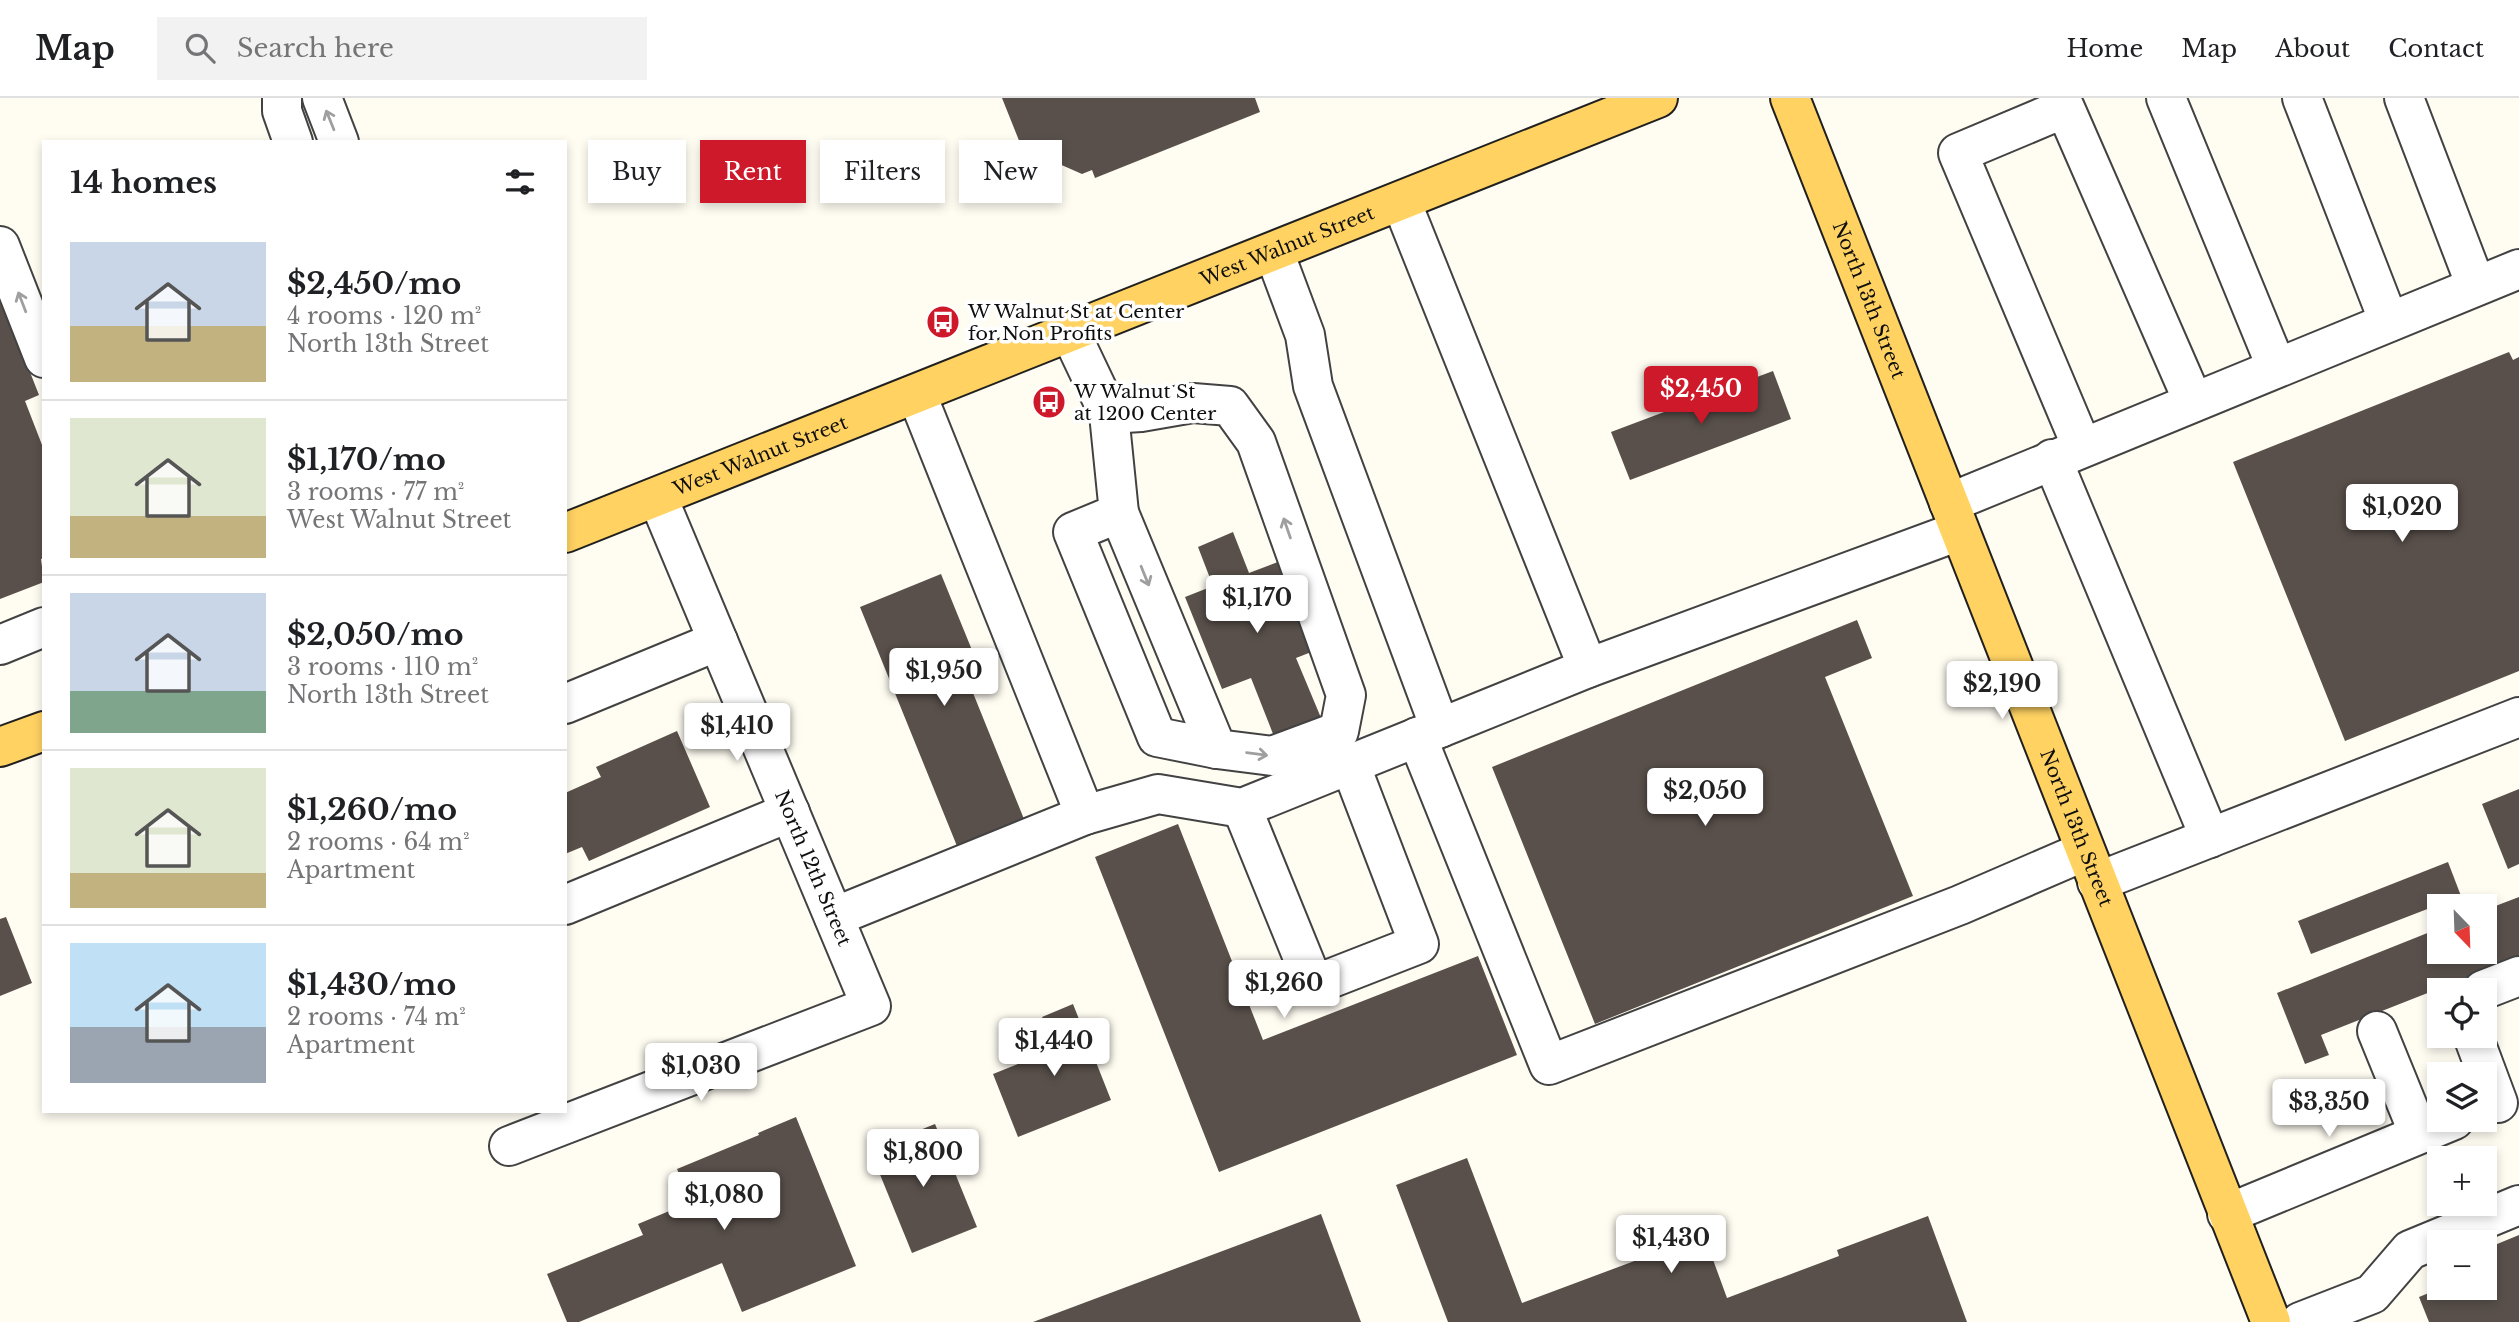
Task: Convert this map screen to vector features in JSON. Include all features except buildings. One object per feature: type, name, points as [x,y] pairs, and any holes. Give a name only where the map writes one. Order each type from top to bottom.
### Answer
[{"type":"main road","name":"West Walnut Street","points":[[567,532],[1658,98]]},
{"type":"main road","name":"North 13th Street","points":[[1790,98],[2271,1322]]},
{"type":"main road","points":[[0,747],[42,732]]},
{"type":"street","points":[[282,98],[282,111],[292,140]]},
{"type":"street","points":[[321,98],[338,140]]},
{"type":"street","points":[[2165,98],[2276,366]]},
{"type":"street","points":[[2302,98],[2389,322]]},
{"type":"street","points":[[2404,98],[2476,286]]},
{"type":"street","points":[[2193,401],[2065,108],[1958,153],[2210,838]]},
{"type":"street","points":[[1401,201],[1588,668]]},
{"type":"street","points":[[0,246],[42,353]]},
{"type":"street","points":[[1275,252],[1306,335],[1313,386],[1428,732],[1549,1065],[1961,905],[2091,867],[2210,838],[2519,717]]},
{"type":"street","points":[[834,917],[1085,815],[1158,794],[1242,808],[1954,517],[2067,453],[2519,269]]},
{"type":"street","points":[[1070,332],[1109,414],[1119,513],[1217,749]]},
{"type":"street","points":[[917,395],[1085,815]]},
{"type":"street","points":[[1109,414],[1141,412],[1193,403],[1230,406],[1256,442],[1346,695],[1339,731],[1272,756],[1157,737],[1073,532],[1119,513]]},
{"type":"street","name":"North 12th Street","points":[[509,1146],[871,1006],[658,498]]},
{"type":"street","points":[[0,645],[42,628]]},
{"type":"street","points":[[567,703],[718,641]]},
{"type":"street","points":[[1242,808],[1314,985],[1419,944],[1350,764]]},
{"type":"street","points":[[567,904],[790,812]]},
{"type":"street","points":[[2497,985],[2519,976]]},
{"type":"street","points":[[2377,1031],[2427,1111]]},
{"type":"street","points":[[2478,1048],[2501,1101]]},
{"type":"street","points":[[2227,1214],[2427,1131]]},
{"type":"street","points":[[2300,1322],[2372,1294],[2410,1250],[2519,1205]]},
{"type":"place","name":"W Walnut St at Center for Non Profits","points":[[943,322]]},
{"type":"place","name":"W Walnut St at 1200 Center","points":[[1049,402]]}]
